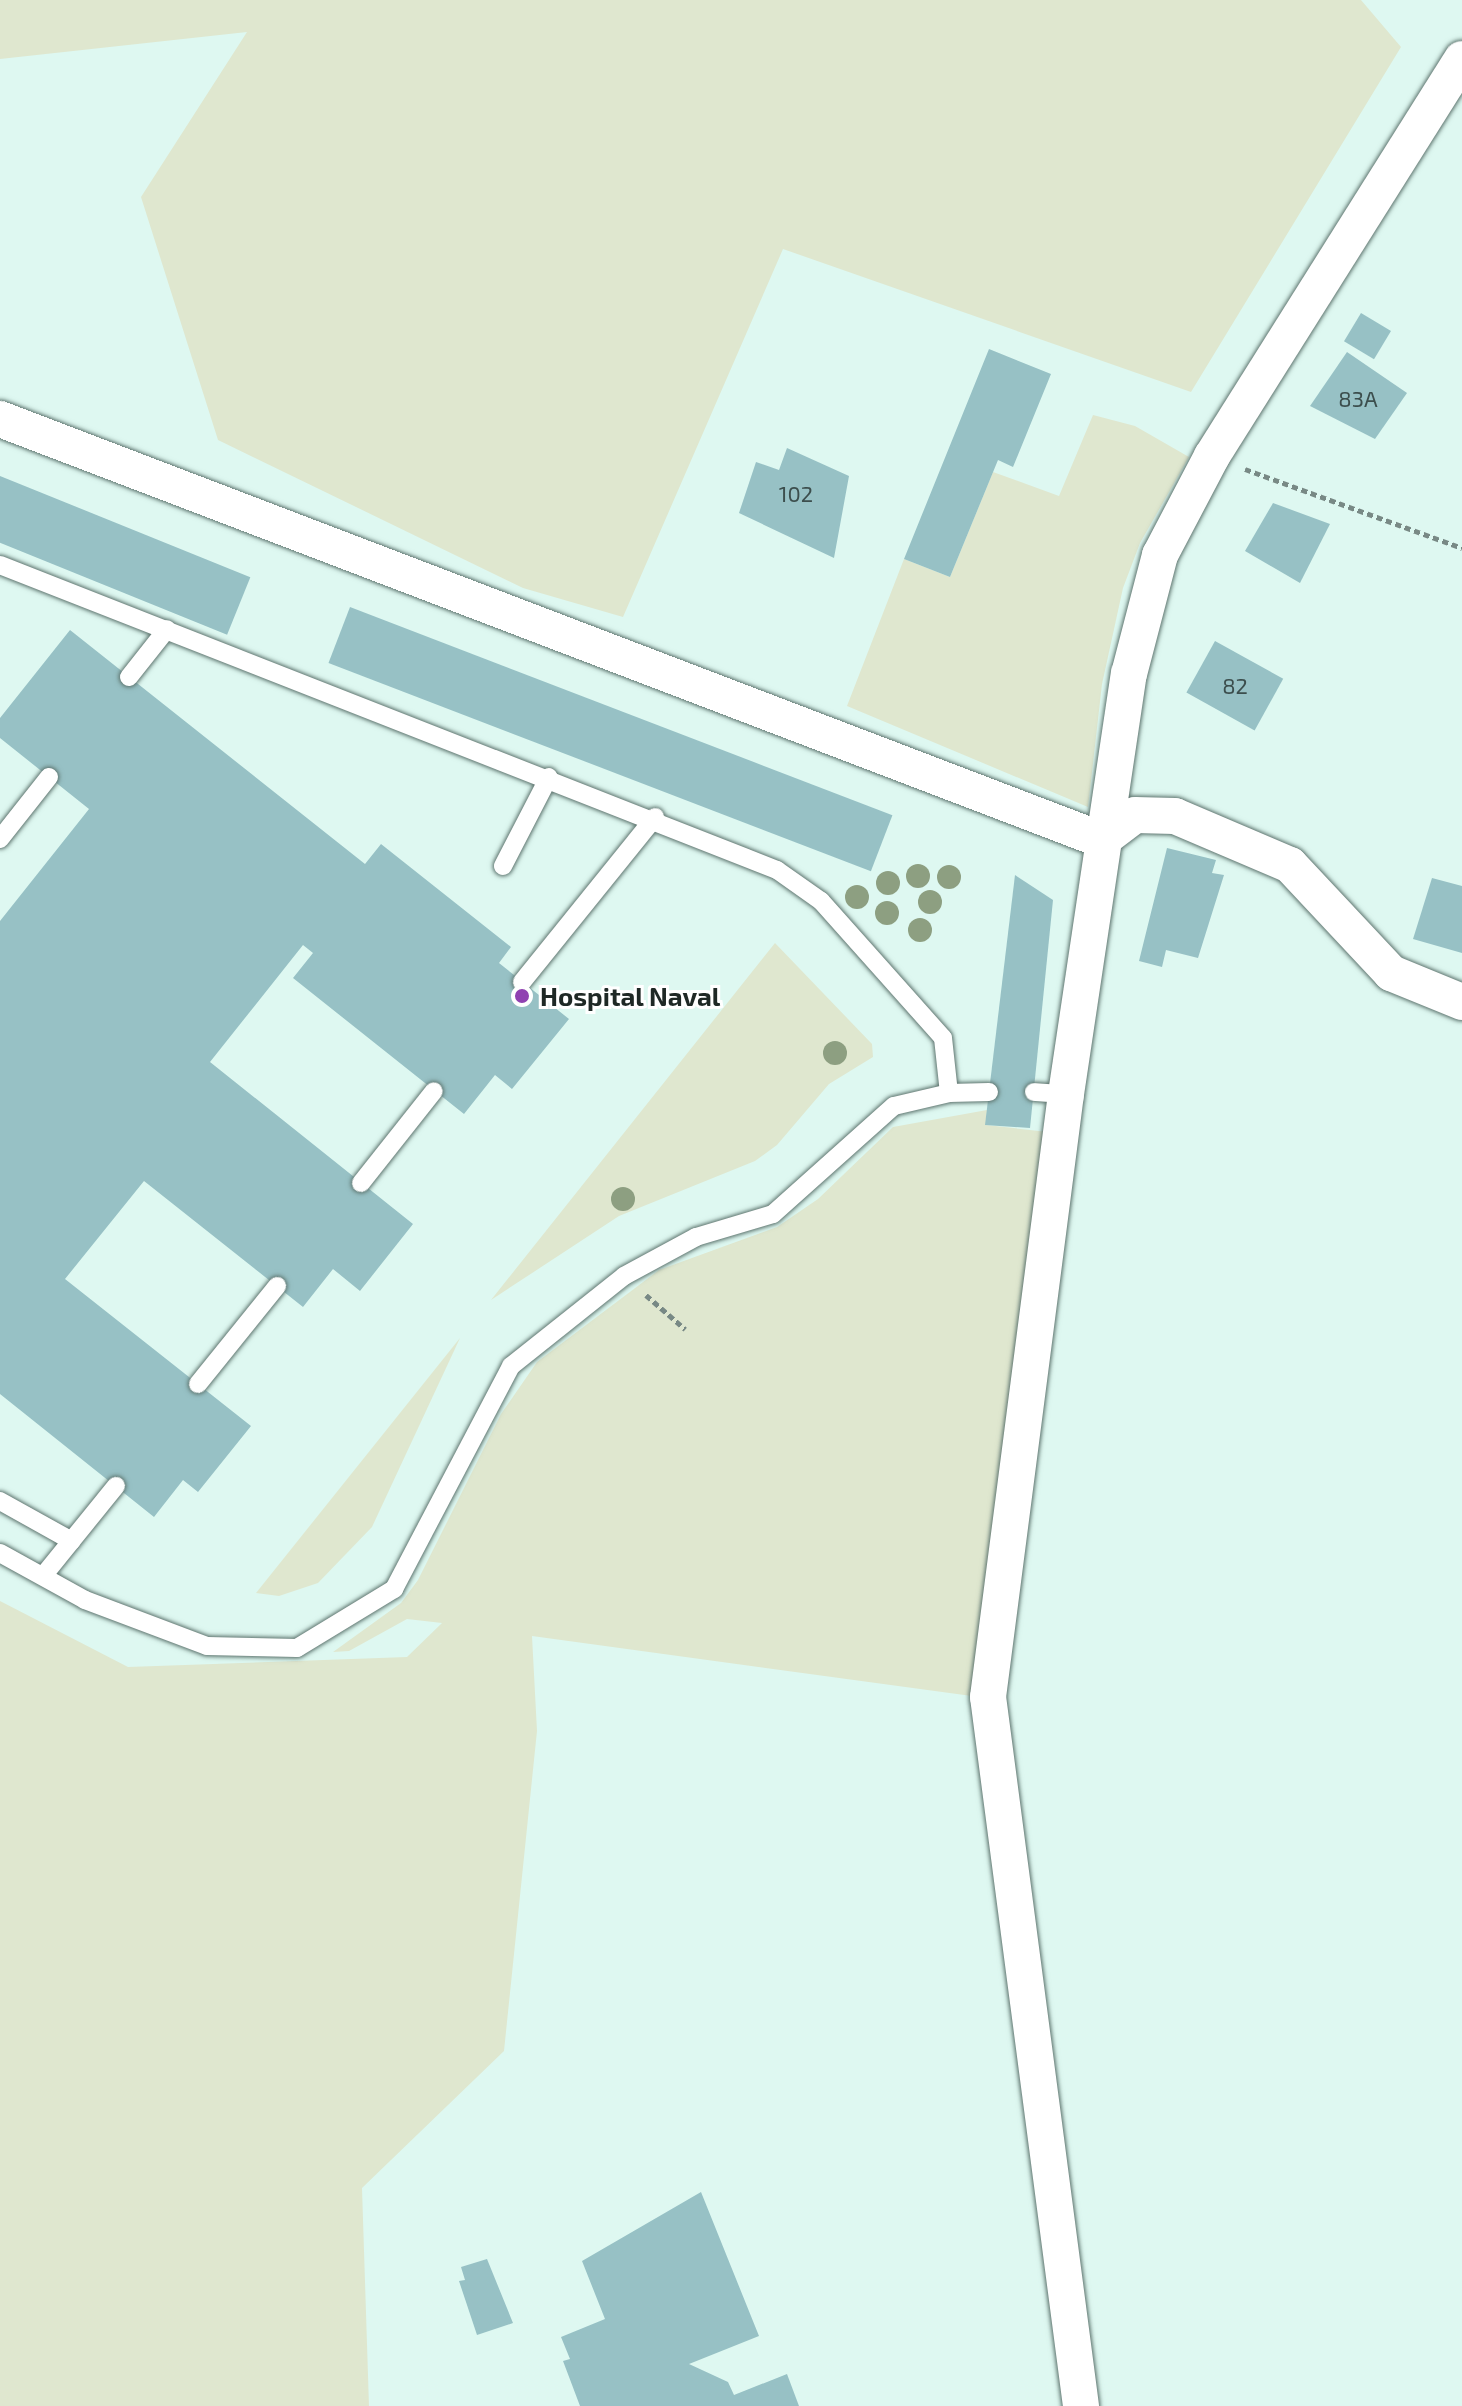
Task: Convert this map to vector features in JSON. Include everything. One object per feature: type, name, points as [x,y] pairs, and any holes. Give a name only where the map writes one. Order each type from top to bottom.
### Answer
[{"type":"street","points":[[1081,2406],[988,1697],[1050,1093],[1102,840],[1129,674],[1160,555],[1212,456],[1459,70]]},
{"type":"street","points":[[0,419],[1102,840]]},
{"type":"street","points":[[1102,840],[1135,815],[1175,816],[1290,865],[1391,973],[1462,1002]]},
{"type":"lane","points":[[0,565],[655,817],[777,870],[821,901],[943,1038],[949,1093]]},
{"type":"lane","points":[[129,677],[167,629]]},
{"type":"lane","points":[[0,839],[49,777]]},
{"type":"lane","points":[[503,866],[549,777]]},
{"type":"lane","points":[[522,982],[655,817]]},
{"type":"lane","points":[[361,1183],[434,1091]]},
{"type":"lane","points":[[0,1553],[85,1600],[207,1646],[297,1648],[394,1589],[511,1366],[624,1276],[696,1237],[773,1214],[894,1106],[949,1093],[989,1092]]},
{"type":"lane","points":[[198,1384],[277,1286]]},
{"type":"lane","points":[[43,1576],[116,1486]]},
{"type":"lane","points":[[0,1501],[72,1541]]},
{"type":"path","points":[[1212,456],[1462,548]]},
{"type":"path","points":[[624,1276],[685,1329]]},
{"type":"green space","points":[[0,0],[1361,0],[1401,47],[1191,392],[783,249],[623,617],[523,588],[218,440],[141,197],[247,32],[0,59]]},
{"type":"green space","points":[[1093,415],[1135,426],[1189,457],[1140,543],[1123,588],[1102,684],[1088,807],[847,706],[904,559],[950,577],[993,472],[1059,496]]},
{"type":"green space","points":[[775,943],[872,1044],[873,1057],[829,1084],[777,1145],[755,1161],[619,1216],[491,1300]]},
{"type":"green space","points":[[987,1110],[986,1125],[1048,1132],[979,1697],[532,1636],[537,1731],[504,2051],[362,2188],[369,2406],[0,2406],[0,1601],[128,1667],[407,1657],[442,1623],[407,1619],[349,1651],[333,1652],[401,1603],[418,1580],[501,1414],[537,1362],[659,1270],[777,1227],[818,1199],[893,1127]]},
{"type":"green space","points":[[460,1338],[372,1527],[318,1583],[279,1596],[256,1593]]},
{"type":"building","points":[[1361,313],[1391,331],[1374,359],[1344,341]]},
{"type":"building","points":[[989,349],[1051,374],[1013,467],[998,460],[950,577],[904,559]]},
{"type":"building","points":[[1347,352],[1407,393],[1375,439],[1310,406]]},
{"type":"building","points":[[787,448],[849,476],[834,558],[739,513],[756,462],[779,470]]},
{"type":"building","points":[[0,476],[250,577],[227,635],[0,543]]},
{"type":"building","points":[[1273,503],[1330,524],[1300,583],[1245,551]]},
{"type":"building","points":[[350,607],[892,815],[871,871],[328,663]]},
{"type":"building","points":[[70,630],[365,864],[381,844],[511,947],[499,963],[569,1019],[512,1089],[495,1075],[464,1114],[293,978],[313,953],[303,945],[210,1062],[413,1224],[360,1291],[333,1269],[303,1307],[144,1181],[65,1279],[251,1426],[198,1492],[183,1480],[154,1517],[0,1394],[0,921],[89,809],[0,738],[0,718]]},
{"type":"building","points":[[1215,641],[1283,679],[1255,730],[1186,693]]},
{"type":"building","points":[[1167,848],[1216,860],[1212,873],[1224,875],[1198,958],[1166,950],[1162,967],[1139,961]]},
{"type":"building","points":[[1015,875],[1053,900],[1030,1128],[985,1125]]},
{"type":"building","points":[[1432,878],[1462,886],[1462,953],[1413,939]]},
{"type":"building","points":[[701,2192],[759,2336],[689,2364],[728,2382],[734,2395],[787,2374],[799,2406],[580,2406],[563,2361],[570,2359],[561,2337],[605,2319],[582,2261]]},
{"type":"building","points":[[487,2259],[513,2323],[477,2335],[459,2281],[465,2280],[461,2267]]},
{"type":"place","name":"Hospital Naval","points":[[522,996]]}]
